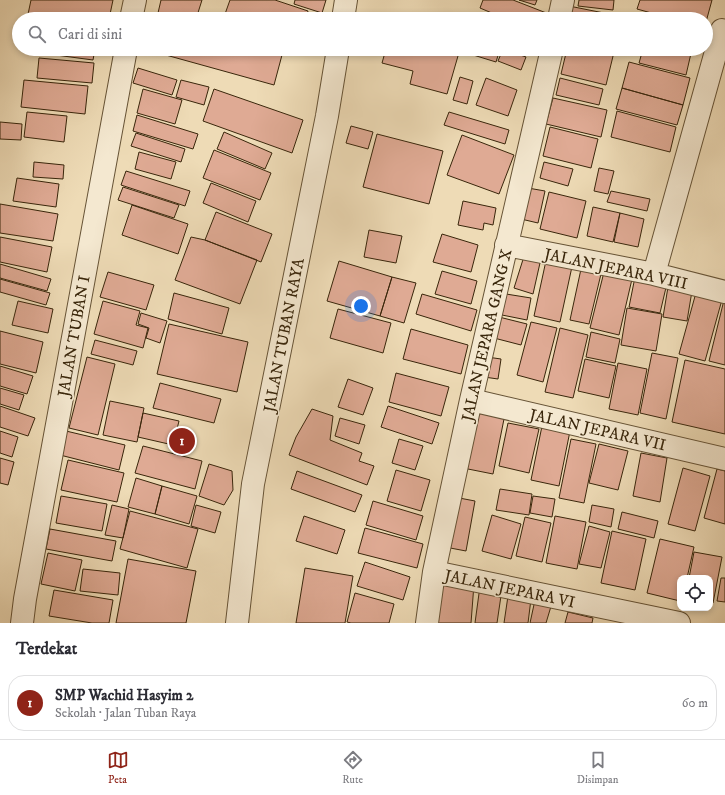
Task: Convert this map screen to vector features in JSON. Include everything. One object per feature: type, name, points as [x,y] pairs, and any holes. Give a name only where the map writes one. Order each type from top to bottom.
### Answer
[{"type":"street","points":[[132,12],[135,0]]},
{"type":"street","points":[[344,12],[346,0]]},
{"type":"street","points":[[560,12],[563,0]]},
{"type":"street","points":[[654,274],[722,30]]},
{"type":"street","name":"JALAN TUBAN I","points":[[22,623],[25,599],[125,56]]},
{"type":"street","name":"JALAN TUBAN RAYA","points":[[237,623],[253,484],[326,124],[337,56]]},
{"type":"street","name":"JALAN JEPARA GANG X","points":[[427,623],[434,572],[471,400],[550,56]]},
{"type":"street","name":"JALAN JEPARA VIII","points":[[506,245],[654,274],[725,292]]},
{"type":"street","name":"JALAN JEPARA VII","points":[[471,400],[725,459]]},
{"type":"street","name":"JALAN JEPARA VI","points":[[434,572],[679,623]]},
{"type":"building","points":[[31,0],[113,0],[110,12],[28,12]]},
{"type":"building","points":[[161,0],[202,0],[198,12],[158,12]]},
{"type":"building","points":[[230,0],[275,0],[308,11],[308,12],[226,12]]},
{"type":"building","points":[[295,0],[326,0],[322,12],[294,4]]},
{"type":"building","points":[[483,0],[513,0],[544,12],[489,12],[480,8]]},
{"type":"building","points":[[519,0],[537,0],[535,5]]},
{"type":"building","points":[[579,0],[614,0],[613,10],[578,6]]},
{"type":"building","points":[[640,0],[712,0],[709,12],[648,12],[637,9]]},
{"type":"building","points":[[569,6],[599,12],[568,12]]},
{"type":"building","points":[[63,56],[94,56],[93,60]]},
{"type":"building","points":[[169,56],[282,56],[274,85]]},
{"type":"building","points":[[384,56],[458,56],[447,94],[410,84],[413,71],[382,63]]},
{"type":"building","points":[[476,56],[498,56],[496,62]]},
{"type":"building","points":[[500,56],[526,57],[521,70],[498,61]]},
{"type":"building","points":[[565,56],[613,56],[606,85],[561,74]]},
{"type":"building","points":[[641,56],[690,56],[686,75],[639,63]]},
{"type":"building","points":[[39,58],[94,63],[92,83],[37,78]]},
{"type":"building","points":[[629,62],[690,78],[683,105],[622,88]]},
{"type":"building","points":[[138,68],[177,80],[172,95],[133,83]]},
{"type":"building","points":[[460,77],[473,81],[467,104],[453,100]]},
{"type":"building","points":[[486,78],[517,90],[508,116],[476,105]]},
{"type":"building","points":[[560,78],[603,89],[599,105],[556,95]]},
{"type":"building","points":[[24,80],[88,86],[85,114],[21,107]]},
{"type":"building","points":[[181,80],[209,87],[204,105],[176,97]]},
{"type":"building","points":[[622,88],[683,105],[677,125],[616,109]]},
{"type":"building","points":[[143,89],[182,100],[175,124],[137,113]]},
{"type":"building","points":[[214,89],[303,120],[292,153],[203,121]]},
{"type":"building","points":[[553,98],[607,110],[601,137],[546,124]]},
{"type":"building","points":[[617,111],[676,127],[670,152],[611,137]]},
{"type":"building","points":[[27,112],[67,116],[64,142],[24,137]]},
{"type":"building","points":[[449,112],[509,130],[505,144],[444,125]]},
{"type":"building","points":[[137,115],[198,134],[193,149],[133,131]]},
{"type":"building","points":[[0,122],[22,124],[21,140],[0,139]]},
{"type":"building","points":[[351,126],[373,132],[368,149],[346,143]]},
{"type":"building","points":[[550,127],[598,139],[591,168],[543,156]]},
{"type":"building","points":[[224,132],[272,153],[265,169],[217,149]]},
{"type":"building","points":[[136,133],[185,149],[181,162],[131,146]]},
{"type":"building","points":[[377,134],[443,151],[429,204],[363,187]]},
{"type":"building","points":[[462,135],[514,155],[499,194],[447,175]]},
{"type":"building","points":[[214,150],[271,173],[260,200],[203,178]]},
{"type":"building","points":[[139,152],[176,162],[171,179],[135,169]]},
{"type":"building","points":[[34,162],[64,165],[63,179],[33,177]]},
{"type":"building","points":[[544,162],[573,169],[568,186],[540,178]]},
{"type":"building","points":[[599,168],[614,171],[608,194],[594,191]]},
{"type":"building","points":[[126,171],[190,191],[185,206],[121,185]]},
{"type":"building","points":[[17,178],[59,184],[56,207],[13,201]]},
{"type":"building","points":[[211,183],[256,201],[248,222],[203,203]]},
{"type":"building","points":[[123,187],[179,205],[174,218],[118,200]]},
{"type":"building","points":[[528,188],[545,191],[538,223],[521,219]]},
{"type":"building","points":[[611,191],[650,199],[647,211],[607,202]]},
{"type":"building","points":[[549,192],[586,201],[577,238],[540,229]]},
{"type":"building","points":[[463,201],[496,208],[493,225],[484,223],[483,230],[458,225]]},
{"type":"building","points":[[0,204],[58,214],[53,241],[0,233]]},
{"type":"building","points":[[132,205],[188,224],[178,254],[122,235]]},
{"type":"building","points":[[593,207],[620,213],[613,242],[587,236]]},
{"type":"building","points":[[216,212],[272,234],[261,262],[205,240]]},
{"type":"building","points":[[620,213],[644,219],[638,247],[614,242]]},
{"type":"building","points":[[369,230],[402,236],[396,263],[364,257]]},
{"type":"building","points":[[442,234],[478,245],[471,272],[433,262]]},
{"type":"building","points":[[0,237],[52,247],[47,272],[0,262]]},
{"type":"building","points":[[191,237],[205,240],[257,260],[240,304],[175,280]]},
{"type":"building","points":[[526,250],[542,254],[533,294],[514,288]]},
{"type":"building","points":[[547,256],[573,262],[560,322],[534,316]]},
{"type":"building","points":[[339,261],[392,277],[380,316],[327,301]]},
{"type":"building","points":[[0,264],[51,279],[47,291],[0,278]]},
{"type":"building","points":[[581,269],[601,274],[589,324],[570,320]]},
{"type":"building","points":[[442,271],[477,281],[471,304],[435,294]]},
{"type":"building","points":[[108,272],[154,285],[146,310],[100,297]]},
{"type":"building","points":[[604,272],[632,279],[619,335],[590,328]]},
{"type":"building","points":[[636,272],[668,279],[660,313],[629,307]]},
{"type":"building","points":[[392,277],[416,283],[404,323],[380,316]]},
{"type":"building","points":[[0,279],[50,293],[46,305],[0,292]]},
{"type":"building","points":[[669,281],[693,285],[687,321],[663,317]]},
{"type":"building","points":[[697,289],[723,296],[705,361],[679,354]]},
{"type":"building","points":[[174,293],[229,308],[222,334],[168,319]]},
{"type":"building","points":[[422,294],[477,310],[471,331],[416,314]]},
{"type":"building","points":[[506,294],[531,298],[527,320],[502,315]]},
{"type":"building","points":[[725,300],[725,365],[709,361]]},
{"type":"building","points":[[18,301],[53,309],[48,333],[12,325]]},
{"type":"building","points":[[103,301],[140,311],[136,325],[148,328],[143,348],[94,334]]},
{"type":"building","points":[[627,308],[662,314],[656,351],[621,345]]},
{"type":"building","points":[[338,309],[391,323],[383,353],[330,338]]},
{"type":"building","points":[[141,313],[167,321],[160,343],[146,338],[149,328],[138,324]]},
{"type":"building","points":[[499,317],[527,324],[521,345],[494,338]]},
{"type":"building","points":[[531,322],[557,328],[543,382],[517,375]]},
{"type":"building","points":[[169,324],[248,342],[237,392],[157,374]]},
{"type":"building","points":[[560,328],[588,335],[573,398],[545,392]]},
{"type":"building","points":[[411,329],[468,345],[461,374],[403,359]]},
{"type":"building","points":[[0,331],[43,342],[36,373],[0,364]]},
{"type":"building","points":[[591,332],[620,339],[615,363],[586,357]]},
{"type":"building","points":[[95,340],[137,351],[133,365],[91,354]]},
{"type":"building","points":[[652,353],[678,358],[666,419],[640,413]]},
{"type":"building","points":[[87,357],[115,364],[98,435],[69,428]]},
{"type":"building","points":[[487,357],[501,359],[498,379],[484,377]]},
{"type":"building","points":[[585,359],[616,366],[609,398],[578,391]]},
{"type":"building","points":[[685,360],[725,369],[725,434],[672,422]]},
{"type":"building","points":[[618,363],[647,369],[638,415],[609,409]]},
{"type":"building","points":[[0,366],[33,376],[27,394],[0,386]]},
{"type":"building","points":[[396,373],[449,387],[441,416],[389,402]]},
{"type":"building","points":[[348,379],[373,388],[363,415],[338,407]]},
{"type":"building","points":[[160,383],[221,399],[214,423],[153,408]]},
{"type":"building","points":[[0,388],[24,395],[19,410],[0,404]]},
{"type":"building","points":[[110,401],[144,408],[137,442],[103,435]]},
{"type":"building","points":[[476,403],[506,409],[493,474],[463,468]]},
{"type":"building","points":[[0,406],[35,418],[28,436],[0,427]]},
{"type":"building","points":[[388,406],[439,423],[432,444],[381,427]]},
{"type":"building","points":[[312,409],[333,416],[330,440],[362,453],[359,461],[374,466],[367,485],[289,455],[296,437]]},
{"type":"building","points":[[143,413],[179,421],[173,445],[138,437]]},
{"type":"building","points":[[340,418],[365,425],[359,444],[335,436]]},
{"type":"building","points":[[508,423],[539,429],[529,473],[499,466]]},
{"type":"building","points":[[542,426],[570,431],[559,486],[531,480]]},
{"type":"building","points":[[0,431],[18,437],[12,457],[0,453]]},
{"type":"building","points":[[66,431],[125,445],[119,470],[60,455]]},
{"type":"building","points":[[399,439],[423,446],[415,470],[392,463]]},
{"type":"building","points":[[571,439],[596,444],[584,503],[559,498]]},
{"type":"building","points":[[599,444],[628,451],[618,490],[589,483]]},
{"type":"building","points":[[143,446],[202,461],[195,489],[135,473]]},
{"type":"building","points":[[641,453],[667,458],[660,502],[633,496]]},
{"type":"building","points":[[0,458],[14,462],[8,485],[0,483]]},
{"type":"building","points":[[68,460],[124,473],[117,502],[61,490]]},
{"type":"building","points":[[209,464],[232,471],[233,490],[224,505],[199,496]]},
{"type":"building","points":[[683,468],[710,476],[695,531],[668,524]]},
{"type":"building","points":[[717,469],[725,471],[725,524],[704,518]]},
{"type":"building","points":[[396,470],[430,480],[421,511],[387,501]]},
{"type":"building","points":[[297,471],[362,495],[355,512],[291,489]]},
{"type":"building","points":[[136,478],[162,486],[155,514],[128,507]]},
{"type":"building","points":[[162,486],[197,496],[189,524],[155,514]]},
{"type":"building","points":[[500,489],[532,494],[529,515],[496,510]]},
{"type":"building","points":[[61,496],[107,504],[102,531],[56,523]]},
{"type":"building","points":[[533,496],[555,499],[552,517],[530,513]]},
{"type":"building","points":[[454,497],[475,501],[466,551],[445,547]]},
{"type":"building","points":[[373,501],[423,516],[416,540],[366,525]]},
{"type":"building","points":[[112,505],[129,509],[123,538],[105,535]]},
{"type":"building","points":[[196,505],[221,512],[215,533],[191,526]]},
{"type":"building","points":[[592,505],[614,509],[611,527],[589,522]]},
{"type":"building","points":[[130,511],[198,529],[187,568],[120,549]]},
{"type":"building","points":[[622,512],[658,521],[654,538],[618,529]]},
{"type":"building","points":[[492,515],[521,524],[511,559],[482,551]]},
{"type":"building","points":[[304,516],[345,530],[337,554],[296,541]]},
{"type":"building","points":[[555,516],[586,522],[577,569],[546,563]]},
{"type":"building","points":[[525,517],[551,523],[542,562],[516,556]]},
{"type":"building","points":[[589,526],[610,532],[601,568],[579,564]]},
{"type":"building","points":[[365,528],[423,544],[417,568],[358,553]]},
{"type":"building","points":[[50,529],[116,541],[112,561],[46,549]]},
{"type":"building","points":[[612,531],[646,539],[635,590],[601,583]]},
{"type":"building","points":[[660,539],[694,547],[688,575],[677,575],[677,600],[647,593]]},
{"type":"building","points":[[694,552],[722,557],[713,603],[713,575],[690,575]]},
{"type":"building","points":[[48,553],[82,560],[75,591],[41,584]]},
{"type":"building","points":[[128,559],[196,571],[186,623],[116,623]]},
{"type":"building","points":[[365,562],[410,577],[403,600],[357,586]]},
{"type":"building","points":[[305,568],[353,576],[345,623],[296,623]]},
{"type":"building","points":[[83,569],[120,573],[118,595],[80,591]]},
{"type":"building","points":[[721,578],[725,578],[725,602],[717,601]]},
{"type":"building","points":[[442,581],[474,584],[471,623],[438,623]]},
{"type":"building","points":[[480,586],[502,589],[497,623],[475,623]]},
{"type":"building","points":[[54,590],[113,600],[109,623],[92,623],[49,616]]},
{"type":"building","points":[[355,593],[394,604],[389,623],[347,622]]},
{"type":"building","points":[[508,596],[531,599],[528,623],[504,623]]},
{"type":"building","points":[[535,600],[552,603],[546,623],[530,623]]},
{"type":"building","points":[[568,612],[593,618],[592,623],[565,623]]},
{"type":"place","name":"SMP Wachid Hasyim 2","points":[[182,441]]}]
